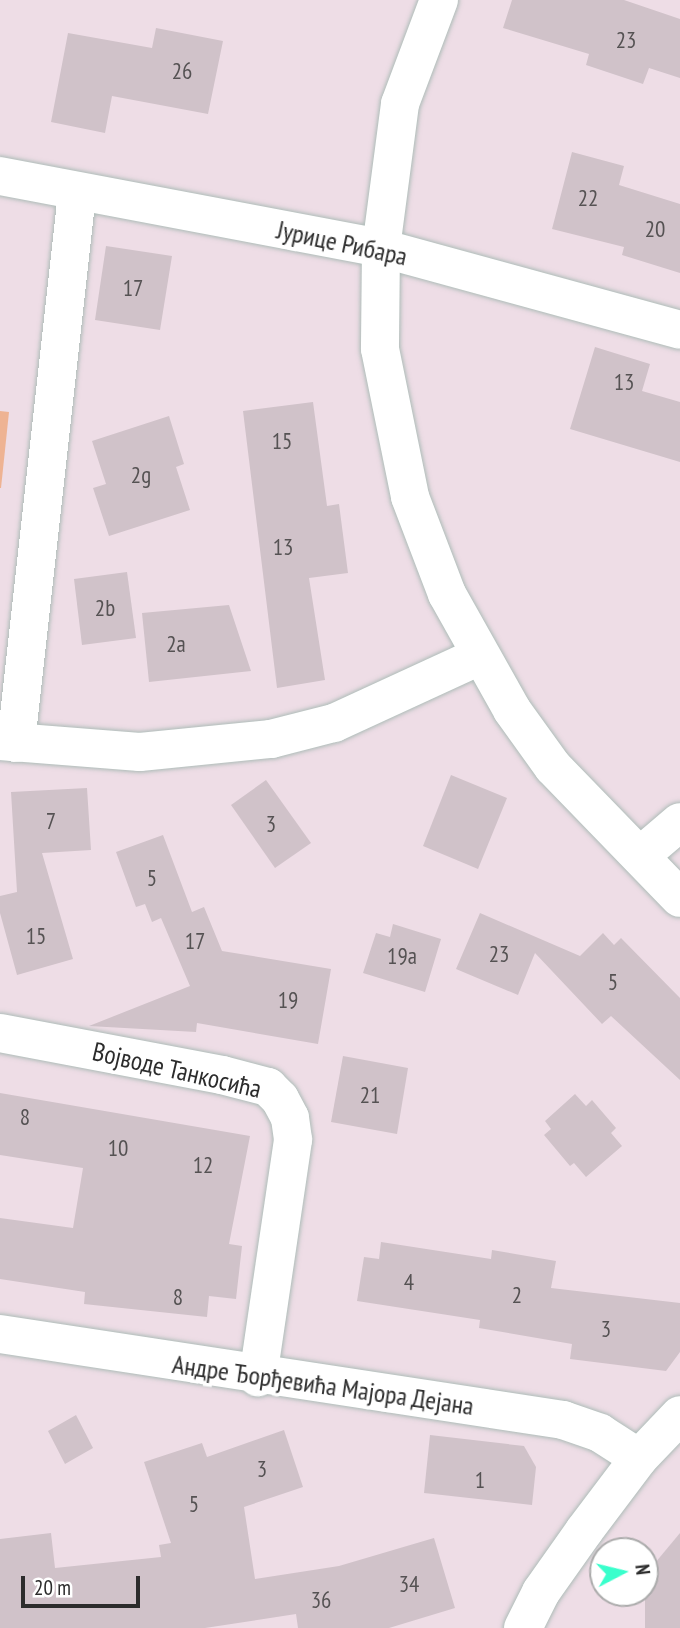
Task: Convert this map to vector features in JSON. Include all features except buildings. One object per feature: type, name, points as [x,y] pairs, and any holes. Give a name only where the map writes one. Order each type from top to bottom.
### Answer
[{"type":"street","points":[[439,0],[400,104],[381,248],[380,349],[410,497],[447,594],[512,710],[553,767],[680,898]]},
{"type":"street","name":"Јурице Рибара","points":[[0,176],[77,194],[381,248],[680,330]]},
{"type":"street","points":[[77,194],[8,742],[141,752],[271,739],[334,723],[480,656]]},
{"type":"street","points":[[640,856],[680,822]]},
{"type":"street","name":"Војводе Танкосића","points":[[0,1033],[222,1075],[268,1087],[280,1099],[290,1118],[293,1140],[258,1377]]},
{"type":"street","name":"Андре Ђорђевића Мајора Дејана","points":[[0,1334],[258,1377],[562,1419],[600,1433],[639,1458]]},
{"type":"street","points":[[523,1628],[541,1592],[639,1458],[680,1415]]},
{"type":"shaded area","points":[[0,411],[9,412],[1,488],[0,488]]}]
